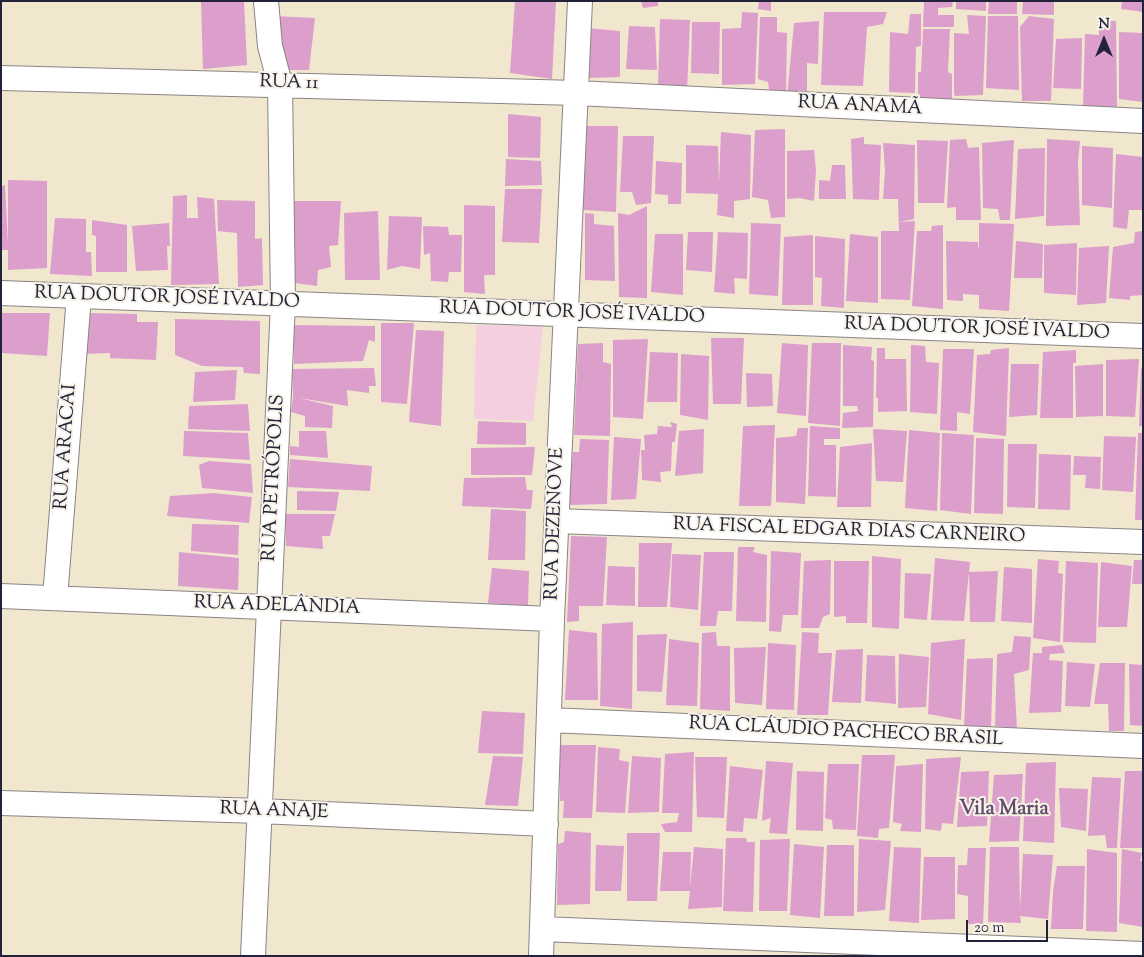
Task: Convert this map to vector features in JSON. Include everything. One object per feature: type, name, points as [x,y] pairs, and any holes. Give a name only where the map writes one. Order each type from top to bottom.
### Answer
[{"type":"street","name":"RUA PETRÓPOLIS","points":[[254,956],[283,303],[280,84],[270,46],[266,1]]},
{"type":"street","name":"RUA DEZENOVE","points":[[541,956],[556,521],[580,1]]},
{"type":"street","name":"RUA 11","points":[[1,78],[577,93]]},
{"type":"street","name":"RUA ANAMÃ","points":[[577,93],[1143,120]]},
{"type":"street","name":"RUA DOUTOR JOSÉ IVALDO","points":[[1,293],[1143,336]]},
{"type":"street","name":"RUA ARACAI","points":[[55,598],[78,296]]},
{"type":"street","name":"RUA FISCAL EDGAR DIAS CARNEIRO","points":[[556,521],[1143,542]]},
{"type":"street","name":"RUA ADELÂNDIA","points":[[1,596],[552,619]]},
{"type":"street","name":"RUA CLÁUDIO PACHECO BRASIL","points":[[549,720],[1143,746]]},
{"type":"street","name":"RUA ANAJE","points":[[1,803],[260,811],[546,824]]},
{"type":"street","points":[[542,929],[1143,954]]},
{"type":"shaded area","points":[[476,325],[543,326],[533,421],[474,419]]},
{"type":"building","points":[[201,1],[244,1],[247,65],[203,69]]},
{"type":"building","points":[[515,1],[556,1],[552,79],[510,73]]},
{"type":"building","points":[[641,1],[658,1],[658,6],[643,8]]},
{"type":"building","points":[[759,1],[771,1],[771,11],[758,9]]},
{"type":"building","points":[[924,1],[953,1],[952,7],[938,8],[938,15],[954,15],[954,27],[923,27]]},
{"type":"building","points":[[956,1],[986,1],[986,11],[956,9]]},
{"type":"building","points":[[989,1],[1017,1],[1017,14],[988,14]]},
{"type":"building","points":[[1023,1],[1054,1],[1054,15],[1022,14]]},
{"type":"building","points":[[1122,1],[1143,1],[1143,12],[1121,9]]},
{"type":"building","points":[[742,12],[758,13],[755,84],[722,85],[722,29],[741,28]]},
{"type":"building","points":[[824,12],[887,12],[883,24],[867,27],[863,86],[821,85]]},
{"type":"building","points":[[910,14],[921,14],[921,46],[916,47],[915,93],[889,92],[890,32],[908,34]]},
{"type":"building","points":[[967,15],[986,16],[983,95],[955,96],[954,33],[969,34]]},
{"type":"building","points":[[273,16],[315,18],[309,70],[281,70]]},
{"type":"building","points":[[988,16],[1018,16],[1019,90],[986,88]]},
{"type":"building","points":[[1029,16],[1054,19],[1051,101],[1022,101],[1020,27]]},
{"type":"building","points":[[760,17],[777,17],[777,32],[787,33],[786,94],[770,96],[768,82],[758,79]]},
{"type":"building","points":[[660,19],[690,20],[687,93],[673,86],[658,85]]},
{"type":"building","points":[[819,21],[818,64],[807,63],[807,96],[787,96],[794,23]]},
{"type":"building","points":[[1098,21],[1116,21],[1117,108],[1083,108],[1085,34],[1099,35]]},
{"type":"building","points":[[692,22],[720,22],[719,74],[691,73]]},
{"type":"building","points":[[629,26],[655,27],[657,70],[626,69]]},
{"type":"building","points":[[587,28],[620,31],[620,77],[589,78],[590,68],[585,67]]},
{"type":"building","points":[[923,29],[950,29],[948,72],[952,74],[952,100],[918,98],[918,72],[921,72]]},
{"type":"building","points":[[1119,32],[1143,33],[1143,102],[1119,99]]},
{"type":"building","points":[[1082,38],[1081,89],[1053,88],[1056,39]]},
{"type":"building","points":[[508,114],[541,117],[540,158],[508,157]]},
{"type":"building","points":[[587,126],[618,126],[616,212],[583,210]]},
{"type":"building","points":[[785,129],[785,217],[771,218],[768,200],[752,197],[755,130]]},
{"type":"building","points":[[721,132],[751,135],[750,199],[734,201],[734,218],[717,215],[718,194],[686,193],[686,145],[718,146],[719,184]]},
{"type":"building","points":[[623,136],[654,136],[651,203],[636,205],[632,192],[620,192]]},
{"type":"building","points":[[864,137],[864,144],[881,145],[879,200],[853,199],[851,139]]},
{"type":"building","points":[[966,139],[968,148],[979,147],[981,220],[956,220],[956,207],[947,208],[950,140]]},
{"type":"building","points":[[1047,139],[1080,141],[1078,162],[1080,225],[1046,226]]},
{"type":"building","points":[[917,140],[948,141],[944,203],[918,203]]},
{"type":"building","points":[[1014,140],[1010,220],[1000,220],[998,209],[983,208],[982,143]]},
{"type":"building","points":[[883,143],[915,145],[914,219],[899,222],[915,221],[910,300],[881,299],[881,231],[899,231],[898,199],[883,199],[885,170]]},
{"type":"building","points":[[1082,146],[1113,148],[1112,208],[1082,205]]},
{"type":"building","points":[[1045,148],[1044,216],[1015,219],[1018,149]]},
{"type":"building","points":[[814,150],[816,170],[814,201],[800,198],[787,199],[787,151]]},
{"type":"building","points":[[1116,154],[1143,157],[1143,210],[1129,210],[1127,229],[1113,227]]},
{"type":"building","points":[[506,159],[541,161],[542,185],[505,186]]},
{"type":"building","points":[[656,161],[682,163],[681,204],[668,204],[668,195],[655,194]]},
{"type":"building","points":[[832,165],[845,165],[846,199],[819,199],[819,180],[830,181]]},
{"type":"building","points":[[8,180],[47,181],[47,268],[8,270],[8,250],[1,250],[1,186],[5,185],[8,245]]},
{"type":"building","points":[[505,189],[542,189],[539,243],[502,242]]},
{"type":"building","points":[[187,195],[187,218],[198,218],[197,197],[214,199],[219,284],[171,285],[173,196]]},
{"type":"building","points":[[217,200],[255,201],[255,239],[262,238],[263,285],[238,287],[237,233],[218,231]]},
{"type":"building","points":[[294,201],[341,201],[338,245],[329,246],[331,267],[318,270],[317,286],[295,283]]},
{"type":"building","points":[[464,205],[495,206],[495,275],[484,275],[485,294],[464,292]]},
{"type":"building","points":[[647,206],[647,298],[619,297],[618,213],[629,215]]},
{"type":"building","points":[[378,211],[380,280],[345,280],[344,213]]},
{"type":"building","points":[[585,213],[594,214],[594,224],[614,226],[615,281],[585,280]]},
{"type":"building","points":[[389,216],[422,217],[420,269],[402,266],[387,270]]},
{"type":"building","points":[[55,218],[86,219],[86,252],[91,252],[92,276],[50,274]]},
{"type":"building","points":[[92,220],[127,225],[127,272],[96,272],[96,236],[92,235]]},
{"type":"building","points":[[169,223],[170,246],[167,246],[168,270],[136,271],[132,226]]},
{"type":"building","points":[[751,223],[781,224],[778,296],[749,294]]},
{"type":"building","points":[[979,223],[1014,224],[1009,311],[979,309],[979,295],[963,294],[963,301],[947,300],[946,241],[978,242],[979,252]]},
{"type":"building","points":[[943,225],[943,309],[912,306],[917,231],[931,231],[932,226]]},
{"type":"building","points":[[423,226],[448,227],[449,235],[462,235],[461,272],[449,272],[448,282],[431,281],[430,253],[424,255]]},
{"type":"building","points":[[1143,231],[1143,295],[1130,296],[1130,300],[1109,298],[1113,247],[1134,243],[1135,232]]},
{"type":"building","points":[[688,232],[713,232],[712,272],[686,270]]},
{"type":"building","points":[[718,232],[748,233],[747,279],[734,278],[735,294],[714,292]]},
{"type":"building","points":[[655,234],[683,234],[683,295],[651,292]]},
{"type":"building","points":[[850,234],[878,237],[878,303],[846,301]]},
{"type":"building","points":[[813,235],[813,305],[782,305],[784,237]]},
{"type":"building","points":[[815,236],[845,239],[844,308],[821,306],[822,278],[815,277]]},
{"type":"building","points":[[1016,241],[1043,244],[1042,278],[1014,278]]},
{"type":"building","points":[[1077,243],[1076,295],[1044,293],[1044,245]]},
{"type":"building","points":[[1109,246],[1106,303],[1077,305],[1079,248]]},
{"type":"building","points":[[1,313],[50,313],[47,356],[1,353]]},
{"type":"building","points":[[89,313],[137,314],[137,322],[158,322],[156,360],[110,358],[110,353],[84,354]]},
{"type":"building","points":[[175,319],[260,321],[260,374],[244,373],[243,367],[202,366],[175,355]]},
{"type":"building","points":[[381,323],[414,323],[407,404],[381,402]]},
{"type":"building","points":[[294,325],[375,326],[375,342],[369,340],[363,361],[294,364]]},
{"type":"building","points":[[416,330],[444,331],[441,426],[409,422]]},
{"type":"building","points":[[711,338],[744,338],[741,404],[713,404]]},
{"type":"building","points":[[648,339],[643,419],[613,417],[613,340]]},
{"type":"building","points":[[603,343],[603,362],[611,364],[610,436],[574,435],[578,344]]},
{"type":"building","points":[[782,343],[808,345],[806,416],[777,413]]},
{"type":"building","points":[[812,343],[841,343],[840,426],[808,423]]},
{"type":"building","points":[[843,345],[872,347],[871,360],[874,361],[873,427],[842,428],[843,413],[858,411],[857,406],[843,406]]},
{"type":"building","points":[[911,345],[925,346],[926,362],[939,363],[937,414],[910,412]]},
{"type":"building","points":[[877,348],[885,348],[885,359],[906,359],[907,411],[878,412],[878,398],[876,398]]},
{"type":"building","points":[[1009,348],[1006,436],[973,432],[977,355],[990,354],[991,350]]},
{"type":"building","points":[[943,349],[974,349],[970,414],[957,412],[957,431],[940,430]]},
{"type":"building","points":[[1076,350],[1076,363],[1073,363],[1073,418],[1040,418],[1043,352]]},
{"type":"building","points":[[650,352],[678,353],[677,402],[647,402]]},
{"type":"building","points":[[681,354],[709,356],[708,420],[680,415]]},
{"type":"building","points":[[1139,359],[1135,417],[1106,416],[1106,360]]},
{"type":"building","points":[[1011,364],[1039,364],[1037,415],[1009,417]]},
{"type":"building","points":[[1103,364],[1103,416],[1076,417],[1075,366]]},
{"type":"building","points":[[374,368],[376,386],[369,386],[369,393],[347,390],[348,406],[299,398],[333,406],[332,428],[305,427],[305,416],[291,412],[293,397],[292,369]]},
{"type":"building","points":[[1141,368],[1143,368],[1143,426],[1139,426]]},
{"type":"building","points":[[237,370],[235,400],[193,402],[195,372]]},
{"type":"building","points":[[746,373],[772,374],[773,406],[747,407]]},
{"type":"building","points":[[248,404],[250,431],[188,429],[189,406]]},
{"type":"building","points":[[478,421],[526,423],[526,445],[477,444]]},
{"type":"building","points":[[670,422],[677,424],[675,442],[672,442],[671,471],[660,472],[661,482],[642,480],[641,450],[645,450],[644,435],[657,434],[658,426],[672,427]]},
{"type":"building","points":[[775,425],[771,506],[739,506],[743,426]]},
{"type":"building","points":[[810,426],[840,428],[840,439],[824,439],[824,445],[836,445],[836,497],[808,496]]},
{"type":"building","points":[[798,428],[808,428],[805,504],[776,502],[776,438],[796,436]]},
{"type":"building","points":[[704,429],[703,473],[675,476],[679,431]]},
{"type":"building","points":[[873,429],[907,431],[903,482],[876,481]]},
{"type":"building","points":[[909,430],[940,433],[937,511],[905,508]]},
{"type":"building","points":[[184,431],[248,433],[250,460],[183,456]]},
{"type":"building","points":[[299,431],[326,431],[328,458],[290,455],[290,446],[299,447]]},
{"type":"building","points":[[942,433],[974,435],[971,514],[940,510]]},
{"type":"building","points":[[1138,433],[1143,433],[1143,520],[1135,520]]},
{"type":"building","points":[[1104,436],[1136,437],[1133,492],[1102,490]]},
{"type":"building","points":[[614,437],[641,439],[636,499],[611,500]]},
{"type":"building","points":[[976,438],[1004,439],[1003,514],[974,513]]},
{"type":"building","points":[[580,439],[609,440],[607,504],[569,505],[573,452],[579,452]]},
{"type":"building","points":[[872,443],[871,507],[837,507],[840,447]]},
{"type":"building","points":[[1008,444],[1037,444],[1035,508],[1007,507]]},
{"type":"building","points":[[535,447],[532,475],[471,475],[471,448]]},
{"type":"building","points":[[1039,454],[1071,455],[1070,510],[1038,509]]},
{"type":"building","points":[[1074,456],[1101,457],[1100,489],[1085,488],[1086,475],[1073,475]]},
{"type":"building","points":[[290,459],[372,466],[370,491],[288,487]]},
{"type":"building","points":[[209,461],[251,464],[253,493],[202,488],[199,465]]},
{"type":"building","points":[[525,477],[527,490],[533,490],[531,509],[462,506],[464,478]]},
{"type":"building","points":[[297,491],[339,492],[336,511],[297,510]]},
{"type":"building","points":[[214,493],[252,497],[249,523],[167,516],[170,496]]},
{"type":"building","points":[[491,509],[526,511],[525,560],[488,560]]},
{"type":"building","points":[[285,514],[335,514],[330,536],[322,536],[323,549],[286,546]]},
{"type":"building","points":[[192,524],[239,525],[238,555],[191,551]]},
{"type":"building","points":[[571,536],[607,537],[603,606],[579,606],[579,621],[567,622]]},
{"type":"building","points":[[639,543],[672,543],[667,607],[638,607]]},
{"type":"building","points":[[738,547],[755,547],[753,552],[767,555],[766,622],[736,621]]},
{"type":"building","points":[[771,551],[801,553],[798,615],[783,615],[781,632],[769,631]]},
{"type":"building","points":[[179,552],[239,558],[238,590],[178,586]]},
{"type":"building","points":[[704,552],[734,552],[732,611],[718,611],[716,626],[700,626]]},
{"type":"building","points":[[672,554],[701,555],[698,610],[670,607]]},
{"type":"building","points":[[872,556],[901,559],[899,629],[872,627]]},
{"type":"building","points":[[935,558],[970,562],[964,621],[931,620]]},
{"type":"building","points":[[1038,559],[1059,561],[1058,573],[1063,574],[1060,642],[1033,638]]},
{"type":"building","points":[[831,560],[830,614],[823,617],[819,628],[801,628],[804,561]]},
{"type":"building","points":[[1134,560],[1143,560],[1143,584],[1132,584]]},
{"type":"building","points":[[834,561],[869,561],[867,623],[846,623],[846,616],[834,617]]},
{"type":"building","points":[[1066,561],[1098,563],[1096,643],[1063,642]]},
{"type":"building","points":[[1101,562],[1132,566],[1127,627],[1098,627]]},
{"type":"building","points":[[608,566],[635,567],[635,606],[606,605]]},
{"type":"building","points":[[1004,567],[1032,569],[1032,623],[1001,621]]},
{"type":"building","points":[[492,568],[529,571],[528,606],[488,603]]},
{"type":"building","points":[[998,571],[995,622],[970,622],[969,572]]},
{"type":"building","points":[[905,573],[931,574],[927,620],[904,618]]},
{"type":"building","points":[[633,622],[632,709],[600,706],[602,624]]},
{"type":"building","points":[[569,630],[597,633],[598,700],[565,700]]},
{"type":"building","points":[[716,632],[717,646],[730,646],[730,711],[700,709],[702,633]]},
{"type":"building","points":[[802,632],[819,633],[818,653],[832,653],[828,715],[797,715]]},
{"type":"building","points":[[667,634],[662,692],[637,691],[637,635]]},
{"type":"building","points":[[1014,636],[1031,637],[1029,670],[1014,674],[1017,729],[995,726],[997,654],[1012,652]]},
{"type":"building","points":[[669,639],[699,643],[697,706],[666,705]]},
{"type":"building","points":[[965,639],[961,720],[928,714],[931,643]]},
{"type":"building","points":[[768,643],[796,645],[794,710],[766,709]]},
{"type":"building","points":[[1062,645],[1065,653],[1050,654],[1049,660],[1063,661],[1061,712],[1029,713],[1033,653],[1042,653],[1042,647]]},
{"type":"building","points":[[766,647],[762,705],[735,703],[734,648]]},
{"type":"building","points":[[863,649],[861,703],[832,702],[836,650]]},
{"type":"building","points":[[899,654],[929,657],[926,707],[898,708]]},
{"type":"building","points":[[867,655],[895,656],[896,704],[865,701]]},
{"type":"building","points":[[993,658],[991,728],[964,727],[967,659]]},
{"type":"building","points":[[1067,662],[1095,664],[1090,707],[1065,706]]},
{"type":"building","points":[[1100,663],[1125,663],[1124,731],[1109,731],[1108,704],[1094,704]]},
{"type":"building","points":[[1129,664],[1143,665],[1143,726],[1130,725]]},
{"type":"building","points":[[482,711],[525,713],[523,754],[478,753]]},
{"type":"building","points":[[558,745],[596,745],[592,818],[563,818],[564,801],[560,801],[560,777],[556,775]]},
{"type":"building","points":[[598,747],[620,749],[619,760],[629,762],[625,813],[596,812]]},
{"type":"building","points":[[694,752],[692,832],[665,832],[661,824],[677,822],[679,813],[662,813],[665,754]]},
{"type":"building","points":[[862,755],[895,755],[889,828],[879,829],[878,838],[857,836]]},
{"type":"building","points":[[493,756],[523,757],[518,806],[485,805]]},
{"type":"building","points":[[632,756],[661,758],[659,812],[628,813]]},
{"type":"building","points":[[695,757],[727,757],[724,818],[697,817]]},
{"type":"building","points":[[961,757],[953,824],[942,823],[941,831],[925,829],[926,759]]},
{"type":"building","points":[[766,761],[793,763],[787,834],[769,833],[771,818],[762,821]]},
{"type":"building","points":[[1056,762],[1054,843],[1023,841],[1026,763]]},
{"type":"building","points":[[828,764],[859,764],[856,830],[833,829],[832,820],[825,818]]},
{"type":"building","points":[[923,764],[921,832],[900,831],[902,824],[893,822],[896,766]]},
{"type":"building","points":[[730,766],[763,770],[757,819],[744,818],[743,832],[726,831]]},
{"type":"building","points":[[797,771],[824,772],[823,831],[796,830]]},
{"type":"building","points":[[989,771],[987,826],[957,827],[961,772]]},
{"type":"building","points":[[1125,771],[1143,771],[1143,848],[1120,848]]},
{"type":"building","points":[[1023,774],[1019,841],[989,842],[994,775]]},
{"type":"building","points":[[1092,777],[1121,778],[1117,848],[1107,848],[1105,835],[1088,836]]},
{"type":"building","points":[[1059,788],[1088,789],[1086,831],[1061,827]]},
{"type":"building","points":[[565,831],[591,833],[590,904],[557,905],[558,844],[564,842]]},
{"type":"building","points":[[627,833],[660,833],[657,901],[627,901]]},
{"type":"building","points":[[726,838],[746,838],[747,842],[755,842],[753,912],[723,911]]},
{"type":"building","points":[[790,839],[787,911],[759,911],[760,840]]},
{"type":"building","points":[[859,839],[891,841],[885,910],[857,912]]},
{"type":"building","points":[[794,844],[824,847],[820,918],[790,915]]},
{"type":"building","points":[[596,845],[624,846],[621,891],[595,891]]},
{"type":"building","points":[[827,845],[854,845],[854,916],[824,916]]},
{"type":"building","points":[[694,847],[723,849],[722,907],[688,909],[690,891],[660,891],[663,852],[691,852],[690,888]]},
{"type":"building","points":[[894,847],[921,848],[919,923],[889,921]]},
{"type":"building","points":[[990,847],[1019,847],[1020,909],[1023,854],[1053,855],[1048,919],[1020,916],[1021,923],[988,922]]},
{"type":"building","points":[[968,848],[986,848],[983,924],[968,924],[968,896],[957,894],[958,865],[967,865]]},
{"type":"building","points":[[1087,849],[1117,853],[1117,932],[1086,931]]},
{"type":"building","points":[[1122,849],[1142,853],[1140,861],[1143,861],[1143,927],[1119,923]]},
{"type":"building","points":[[924,857],[955,857],[955,919],[921,920]]},
{"type":"building","points":[[1057,866],[1085,866],[1083,929],[1051,929],[1053,891]]},
{"type":"district","name":"Vila Maria","points":[[1004,811]]}]
